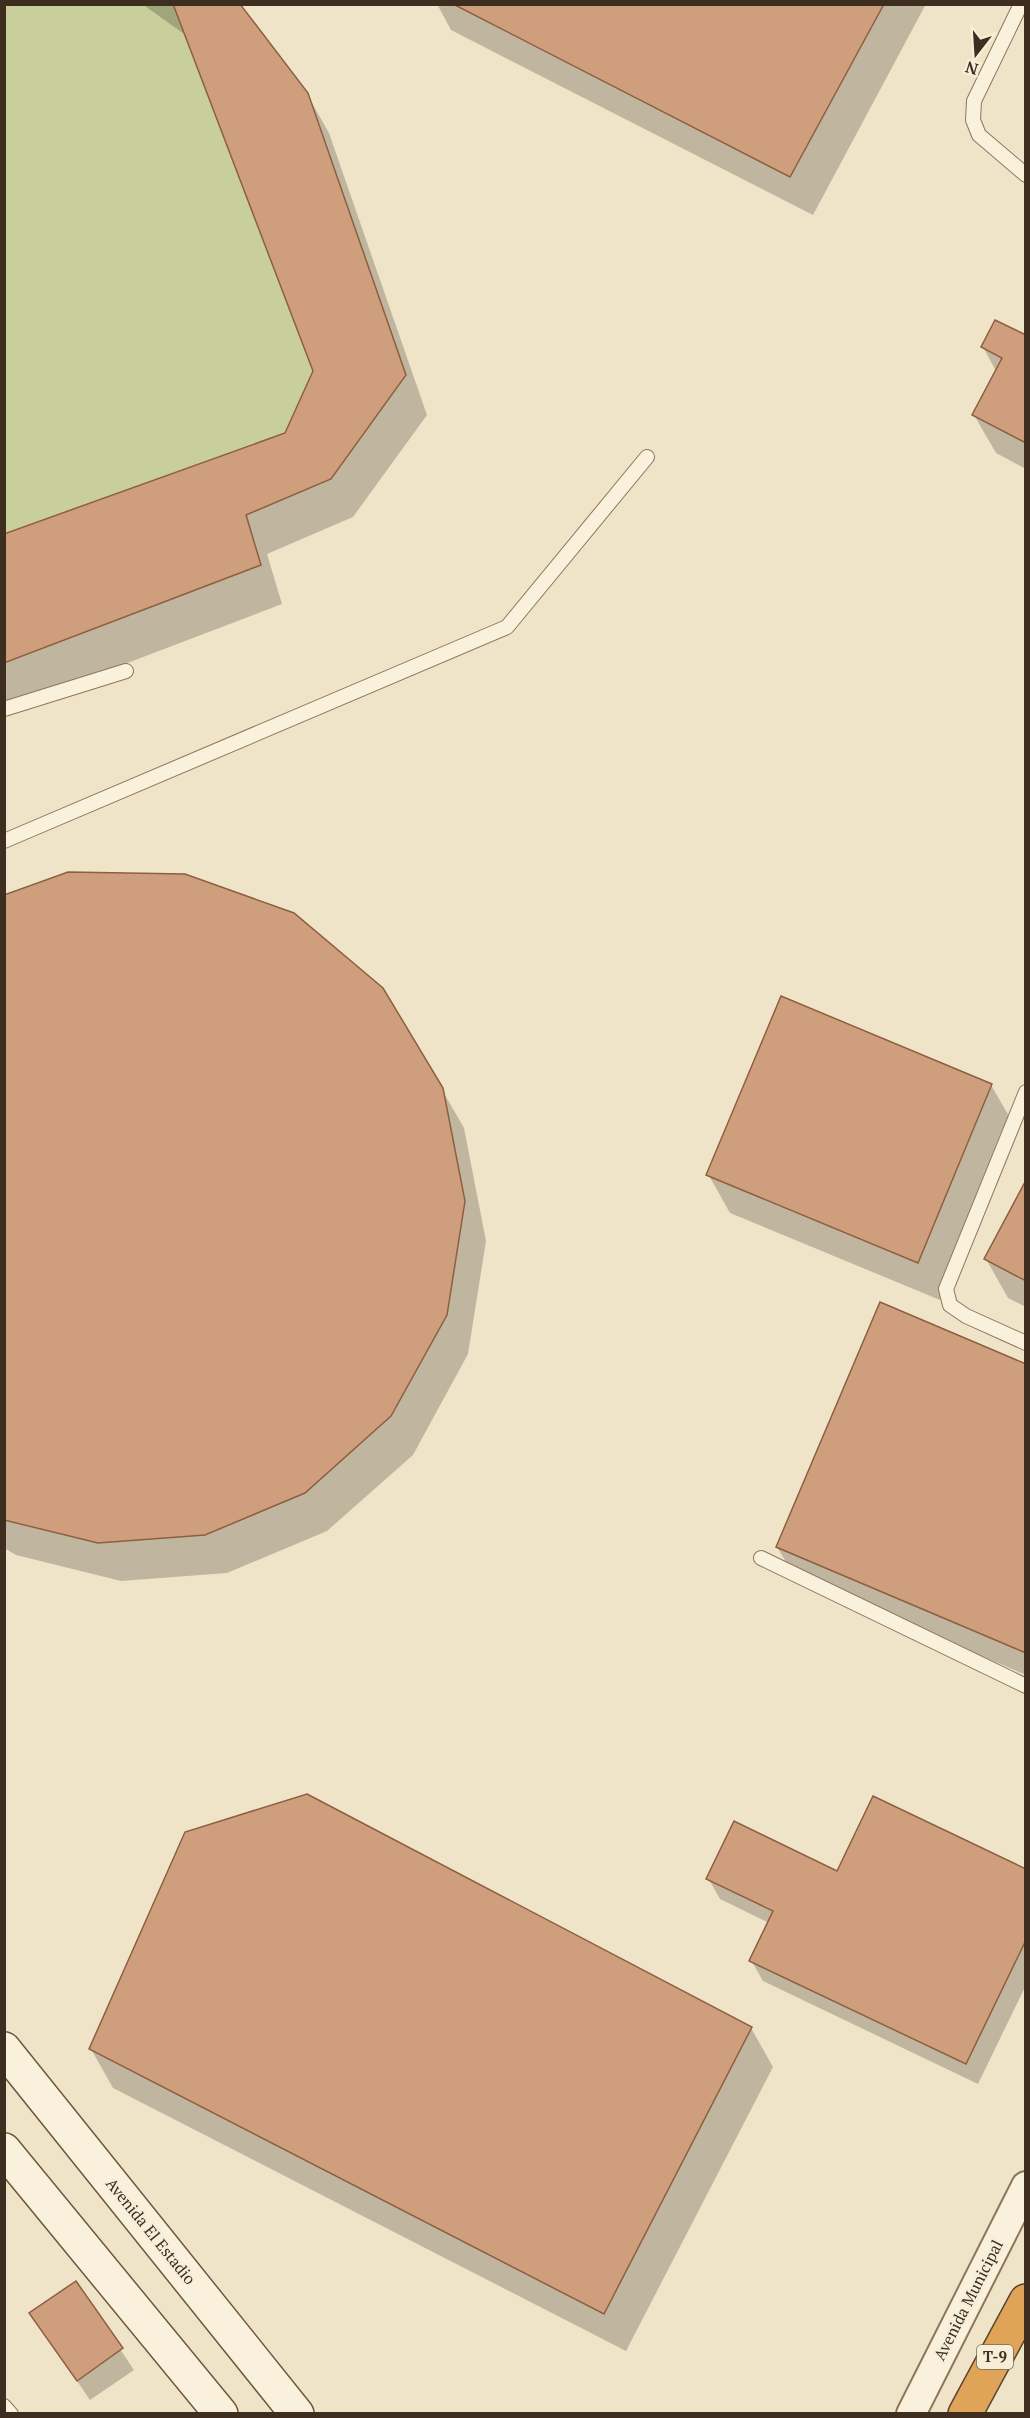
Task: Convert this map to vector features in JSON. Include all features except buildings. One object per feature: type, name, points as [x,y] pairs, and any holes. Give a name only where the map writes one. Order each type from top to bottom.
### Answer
[{"type":"highway","name":"T-9","points":[[965,2414],[1026,2301]]},
{"type":"highway","points":[[946,2414],[1000,2350]]},
{"type":"street","name":"Avenida El Estadio","points":[[4,2049],[297,2414]]},
{"type":"street","points":[[4,2150],[221,2414]]},
{"type":"street","name":"Avenida Municipal","points":[[911,2414],[1026,2186]]},
{"type":"lane","points":[[1021,4],[974,101],[973,120],[979,135],[1026,175]]},
{"type":"lane","points":[[4,842],[507,627],[647,457]]},
{"type":"lane","points":[[4,709],[126,671]]},
{"type":"lane","points":[[1026,1092],[946,1289],[950,1305],[966,1317],[1026,1343]]},
{"type":"lane","points":[[761,1558],[1026,1686]]},
{"type":"lane","points":[[4,2406],[11,2414]]},
{"type":"green space","points":[[5,5],[240,5],[308,93],[406,375],[331,479],[247,515],[261,565],[5,663]]}]
